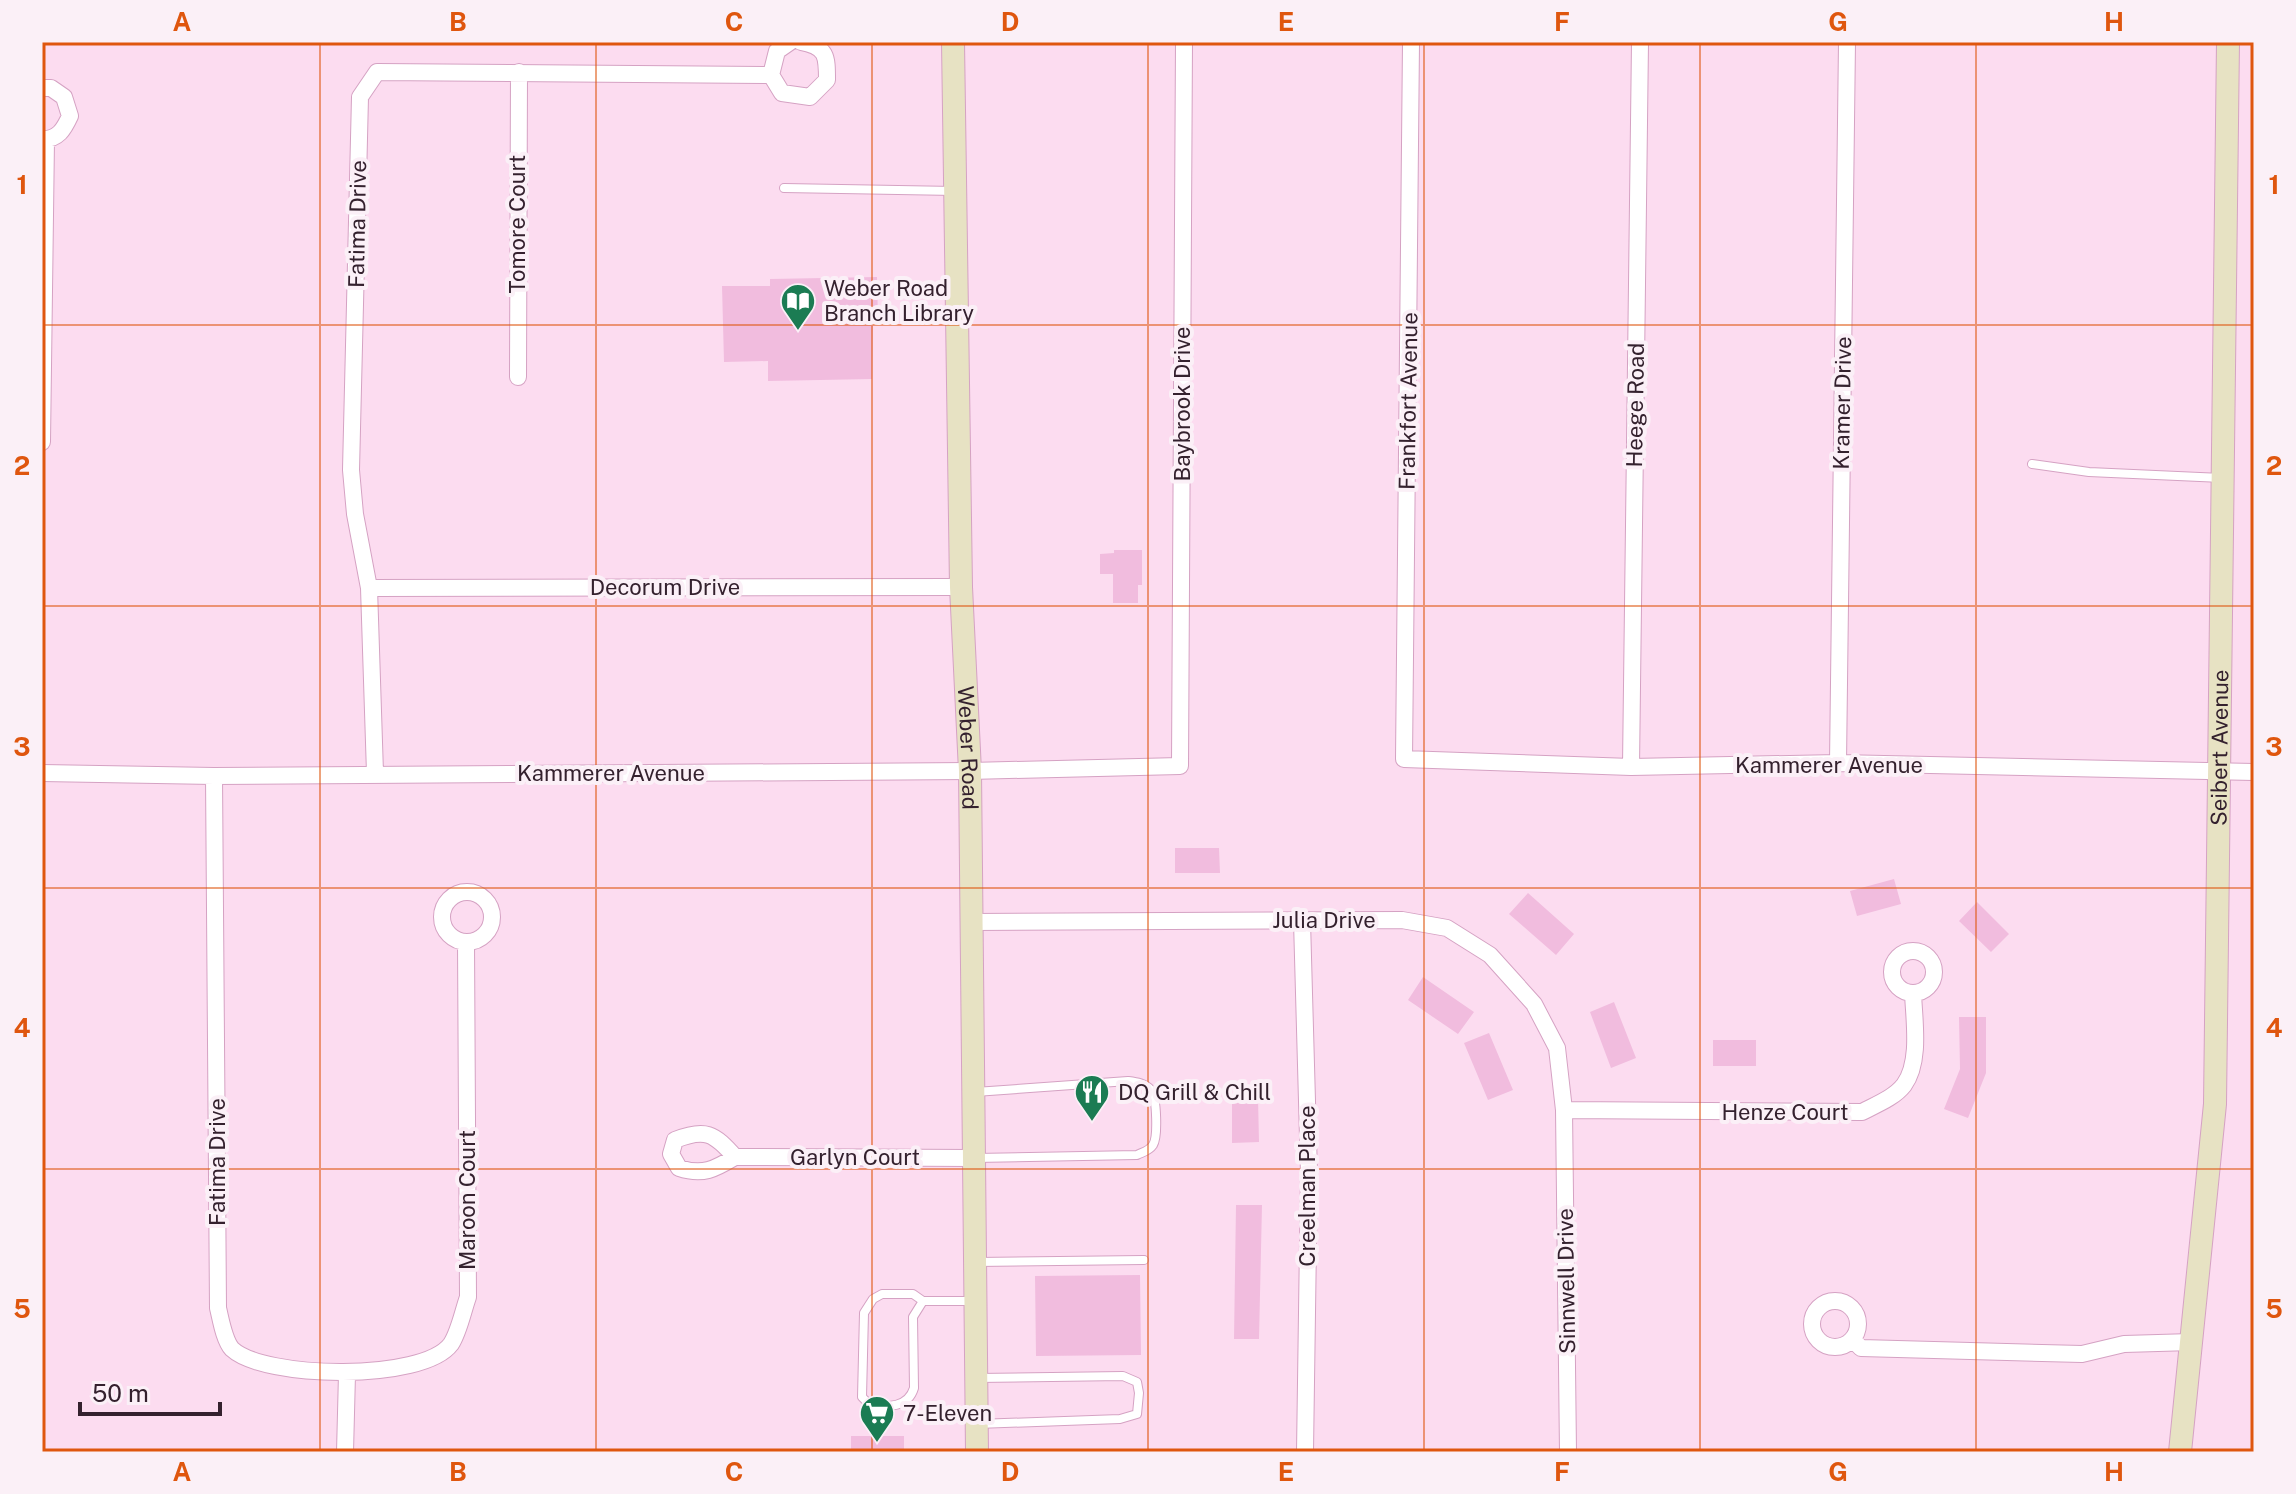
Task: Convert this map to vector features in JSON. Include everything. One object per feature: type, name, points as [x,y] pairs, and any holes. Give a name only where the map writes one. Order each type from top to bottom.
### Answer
[{"type":"main road","name":"Weber Road","points":[[953,42],[961,587],[970,771],[977,1452]]},
{"type":"main road","name":"Seibert Avenue","points":[[2180,1452],[2215,1104],[2228,42]]},
{"type":"street","points":[[790,42],[777,51],[771,75],[782,93],[810,97],[827,80],[827,57],[817,45],[801,42]]},
{"type":"street","name":"Baybrook Drive","points":[[1180,766],[1184,42]]},
{"type":"street","name":"Frankfort Avenue","points":[[1404,759],[1411,42]]},
{"type":"street","name":"Heege Road","points":[[1631,767],[1640,42]]},
{"type":"street","name":"Kramer Drive","points":[[1838,763],[1847,42]]},
{"type":"street","name":"Fatima Drive","points":[[375,773],[369,588],[355,514],[351,470],[360,97],[377,72],[771,75]]},
{"type":"street","name":"Tomore Court","points":[[518,377],[519,72]]},
{"type":"street","points":[[42,88],[51,88],[64,97],[70,116],[62,132],[44,139],[42,442]]},
{"type":"street","name":"Decorum Drive","points":[[369,588],[961,587]]},
{"type":"street","name":"Kammerer Avenue","points":[[1404,759],[1631,767],[1838,763],[2254,772]]},
{"type":"street","name":"Kammerer Avenue","points":[[42,773],[214,776],[970,771],[1180,766]]},
{"type":"street","name":"Fatima Drive","points":[[214,776],[218,1308],[229,1346],[246,1359],[265,1365],[347,1374]]},
{"type":"street","name":"Julia Drive","points":[[972,922],[1402,920],[1447,928],[1490,955],[1534,1004],[1557,1048],[1564,1110]]},
{"type":"street","name":"Creelman Place","points":[[1302,921],[1309,1173],[1305,1452]]},
{"type":"street","name":"Maroon Court","points":[[347,1374],[421,1363],[450,1345],[468,1297],[466,943]]},
{"type":"street","name":"Henze Court","points":[[1564,1110],[1862,1112],[1888,1098],[1904,1084],[1915,1052],[1913,993]]},
{"type":"street","name":"Sinnwell Drive","points":[[1564,1110],[1568,1452]]},
{"type":"street","name":"Garlyn Court","points":[[735,1157],[974,1158]]},
{"type":"street","points":[[1853,1340],[1861,1348],[2082,1354],[2124,1344],[2192,1342]]},
{"type":"street","points":[[345,1452],[347,1374]]},
{"type":"lane","points":[[784,188],[955,191]]},
{"type":"lane","points":[[2032,464],[2089,472],[2223,478]]},
{"type":"lane","points":[[974,1092],[1128,1081],[1142,1083],[1150,1089],[1155,1099],[1156,1141],[1150,1149],[1137,1155],[974,1158]]},
{"type":"lane","points":[[975,1262],[1144,1260]]},
{"type":"lane","points":[[923,1301],[913,1317],[912,1396],[898,1405],[870,1405],[862,1397],[864,1313],[867,1305],[882,1294],[913,1294],[923,1301],[976,1301]]},
{"type":"lane","points":[[976,1378],[1123,1376],[1137,1382],[1139,1405],[1137,1414],[1120,1419],[976,1424]]},
{"type":"building","name":"Weber Road Branch Library","points":[[877,277],[878,320],[873,320],[872,379],[768,381],[768,361],[724,362],[722,286],[770,286],[770,279]]},
{"type":"building","points":[[1114,550],[1142,550],[1142,585],[1138,585],[1138,603],[1113,603],[1113,574],[1100,574],[1100,554],[1114,553]]},
{"type":"building","points":[[1175,848],[1219,848],[1220,873],[1175,873]]},
{"type":"building","points":[[1894,879],[1901,904],[1857,916],[1850,891]]},
{"type":"building","points":[[1528,893],[1574,934],[1556,955],[1509,914]]},
{"type":"building","points":[[1977,902],[2009,934],[1991,952],[1959,921]]},
{"type":"building","points":[[1423,977],[1474,1012],[1458,1034],[1408,1000]]},
{"type":"building","points":[[1614,1002],[1636,1058],[1611,1068],[1590,1012]]},
{"type":"building","points":[[1959,1017],[1986,1017],[1986,1073],[1968,1118],[1944,1109],[1960,1069]]},
{"type":"building","points":[[1489,1033],[1513,1090],[1488,1100],[1464,1043]]},
{"type":"building","points":[[1713,1040],[1756,1040],[1756,1066],[1713,1066]]},
{"type":"building","points":[[1258,1098],[1259,1142],[1232,1143],[1232,1099]]},
{"type":"building","points":[[1236,1205],[1262,1205],[1259,1339],[1234,1339]]},
{"type":"building","points":[[1140,1275],[1141,1355],[1036,1356],[1035,1276]]},
{"type":"building","name":"7-Eleven","points":[[851,1436],[904,1436],[904,1452],[851,1452]]},
{"type":"place","name":"Weber Road Branch Library","points":[[798,332]]},
{"type":"place","name":"DQ Grill & Chill","points":[[1092,1123]]},
{"type":"place","name":"7-Eleven","points":[[877,1444]]}]
